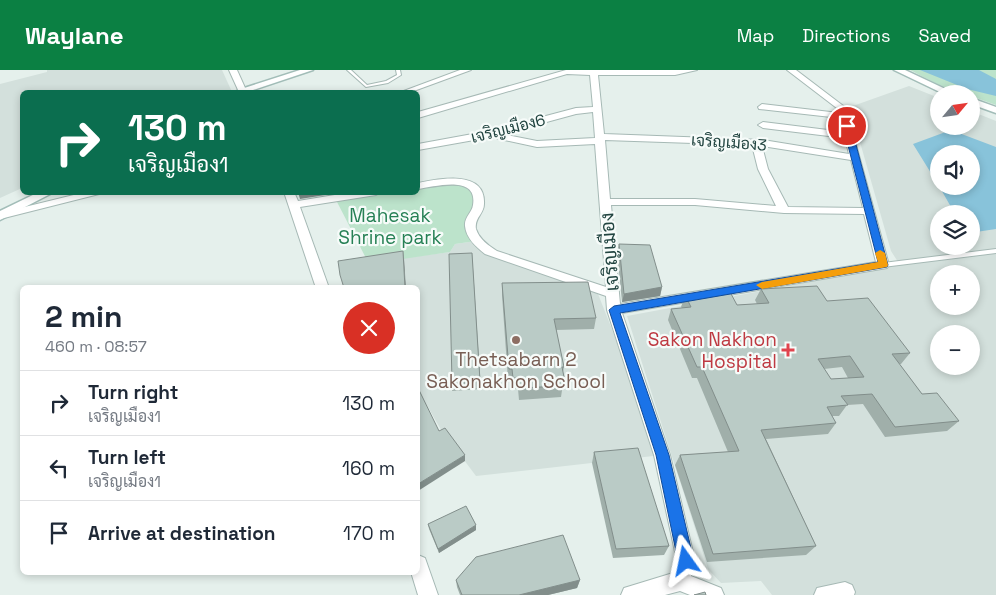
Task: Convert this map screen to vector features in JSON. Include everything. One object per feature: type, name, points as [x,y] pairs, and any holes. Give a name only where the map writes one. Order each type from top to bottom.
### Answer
[{"type":"street","points":[[232,70],[242,90]]},
{"type":"street","points":[[245,90],[308,70]]},
{"type":"street","points":[[411,90],[467,70]]},
{"type":"street","name":"เจริญเมือง6","points":[[420,114],[567,72],[675,72],[693,70]]},
{"type":"street","points":[[614,310],[883,265],[842,108],[791,70]]},
{"type":"street","points":[[898,70],[932,85]]},
{"type":"street","name":"เจริญเมือง","points":[[594,71],[614,310],[662,455],[686,561],[680,582]]},
{"type":"street","points":[[980,104],[996,110]]},
{"type":"street","points":[[762,107],[844,116]]},
{"type":"street","name":"เจริญเมือง6","points":[[420,147],[490,134],[576,111],[598,109]]},
{"type":"street","points":[[763,125],[850,136]]},
{"type":"street","name":"เจริญเมือง3","points":[[490,134],[538,144],[600,139],[756,143],[856,158]]},
{"type":"street","points":[[756,143],[763,169],[784,210]]},
{"type":"street","points":[[420,186],[453,180],[466,184],[476,191],[479,199],[478,210],[470,220],[470,226],[476,238],[487,250],[493,254],[613,294]]},
{"type":"street","points":[[0,216],[43,195]]},
{"type":"street","points":[[0,216],[89,195]]},
{"type":"street","points":[[290,195],[322,285]]},
{"type":"street","points":[[295,206],[359,195]]},
{"type":"street","points":[[606,202],[689,201],[739,204],[784,210],[870,212]]},
{"type":"street","points":[[420,571],[428,595]]},
{"type":"street","points":[[631,595],[680,582],[714,595]]},
{"type":"street","points":[[824,595],[845,592]]},
{"type":"lane","points":[[349,70],[366,86],[387,82],[398,75],[398,70]]},
{"type":"lane","points":[[883,265],[996,251]]},
{"type":"shaded area","points":[[47,70],[222,70],[231,90],[20,90],[20,189],[0,198],[0,84],[47,72]]},
{"type":"shaded area","name":"Sakon Nakhon Hospital","points":[[909,86],[930,94],[930,135],[980,135],[980,115],[996,121],[996,595],[772,595],[761,581],[721,583],[708,569],[627,316],[900,265],[891,251],[850,107]]},
{"type":"shaded area","points":[[476,241],[492,256],[598,294],[662,455],[476,476],[440,428],[420,393],[420,285],[406,285],[404,258],[450,252],[455,244]]},
{"type":"green space","points":[[910,70],[996,70],[996,105],[980,99],[980,85],[940,85]]},
{"type":"green space","name":"Mahesak Shrine park","points":[[461,181],[476,191],[470,220],[476,241],[455,244],[450,252],[369,264],[336,200],[372,195],[420,195],[420,188]]},
{"type":"water","points":[[920,70],[979,70],[996,79],[996,96],[980,92],[980,85],[957,85]]},
{"type":"water","points":[[937,135],[964,135],[996,147],[996,229],[980,231],[980,205],[950,205],[944,195],[980,195],[980,145],[930,145],[930,171],[913,144]]},
{"type":"building","points":[[619,244],[650,245],[662,287],[624,294]]},
{"type":"building","points":[[403,251],[405,285],[343,285],[338,261]]},
{"type":"building","points":[[472,253],[480,381],[452,382],[449,254]]},
{"type":"building","points":[[588,282],[596,318],[554,319],[564,367],[562,367],[564,377],[561,378],[563,386],[519,388],[518,378],[513,378],[512,369],[509,369],[502,283]]},
{"type":"building","points":[[817,286],[827,301],[868,298],[910,353],[892,354],[922,394],[937,393],[959,421],[895,427],[872,394],[841,396],[848,405],[827,407],[836,423],[761,430],[816,546],[713,554],[680,455],[739,451],[702,367],[697,367],[671,309],[691,307],[685,295],[730,292],[737,305],[769,303],[761,289]],"holes":[[[850,356],[864,377],[831,379],[818,359]]]},
{"type":"building","points":[[420,392],[439,431],[445,428],[465,455],[420,483]]},
{"type":"building","points":[[638,448],[669,546],[616,549],[594,452]]},
{"type":"building","points":[[466,506],[476,525],[438,549],[428,524]]},
{"type":"building","points":[[563,535],[580,580],[519,595],[462,595],[456,580],[476,557]]},
{"type":"building","points":[[705,592],[706,595],[694,595]]},
{"type":"slow traffic","points":[[762,285],[883,265],[880,253]]},
{"type":"place","name":"Thetsabarn 2 Sakonakhon School","points":[[516,340]]},
{"type":"place","name":"Sakon Nakhon Hospital","points":[[788,350]]},
{"type":"route","points":[[686,561],[662,455],[614,310],[883,265],[847,126]]}]
